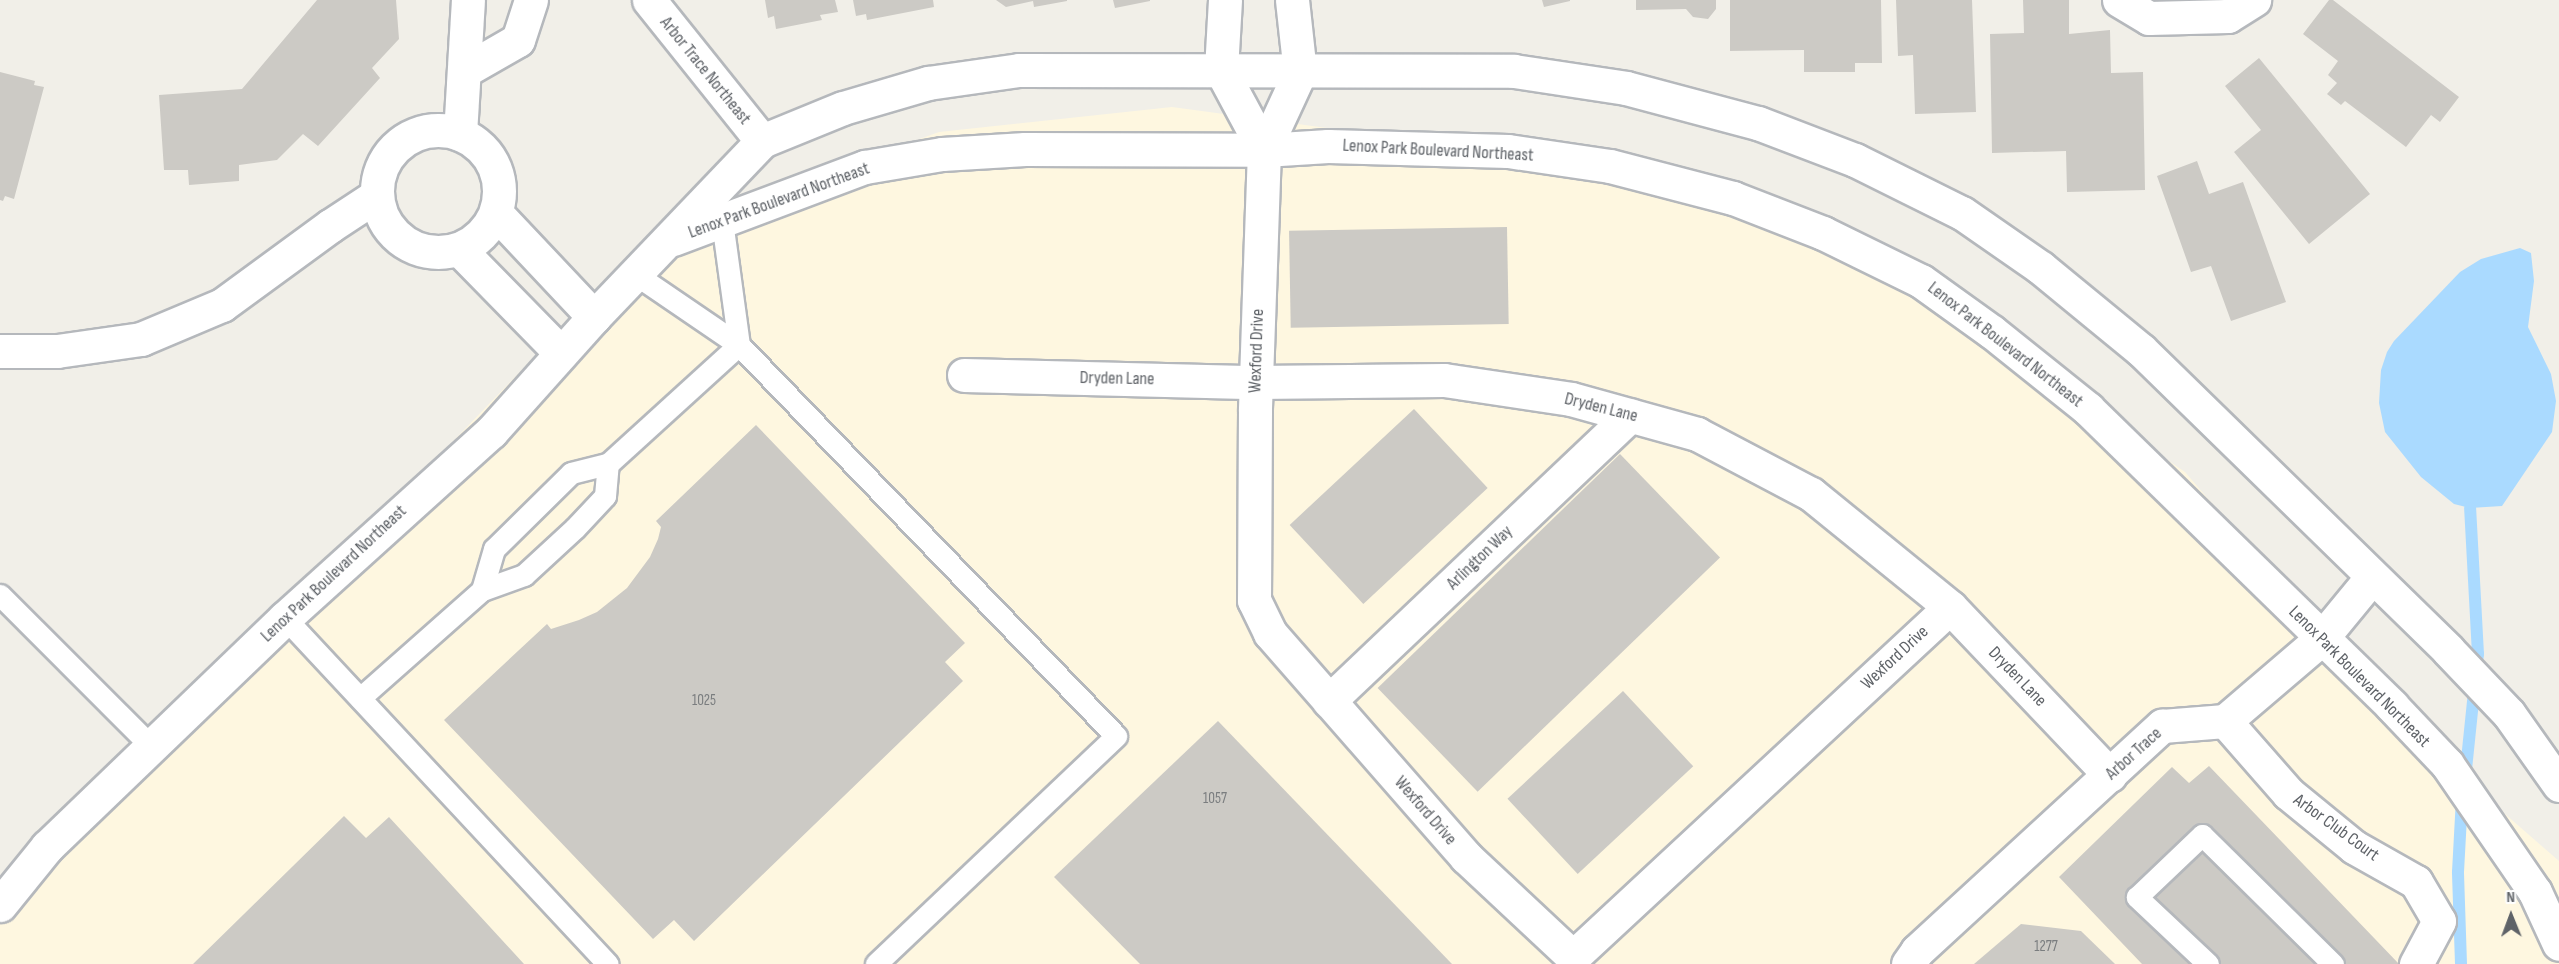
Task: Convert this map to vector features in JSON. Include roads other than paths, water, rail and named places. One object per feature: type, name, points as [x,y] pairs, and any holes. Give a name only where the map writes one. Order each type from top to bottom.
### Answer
[{"type":"street","points":[[460,134],[468,0]]},
{"type":"street","points":[[464,71],[518,40],[531,0]]},
{"type":"street","name":"Arbor Trace Northeast","points":[[649,0],[762,141]]},
{"type":"street","points":[[1225,0],[1221,70],[1264,150]]},
{"type":"street","points":[[1264,150],[1300,72],[1292,0]]},
{"type":"street","points":[[2119,0],[2149,18],[2228,16],[2254,0]]},
{"type":"street","name":"Lenox Park Boulevard Northeast","points":[[0,905],[47,847],[285,618],[490,432],[594,317],[762,141],[843,108],[928,83],[1019,70],[1514,71],[1626,88],[1758,123],[1855,160],[1962,213],[2041,268],[2141,350],[2509,714],[2559,785]]},
{"type":"street","points":[[440,130],[460,134],[476,143],[489,156],[497,173],[500,191],[496,213],[489,226],[475,240],[459,249],[440,252],[422,250],[404,242],[390,230],[381,214],[377,195],[379,175],[387,157],[402,142],[419,133],[440,130]]},
{"type":"street","name":"Lenox Park Boulevard Northeast","points":[[666,242],[865,167],[942,154],[1025,149],[1264,150],[1328,147],[1508,151],[1610,166],[1733,198],[1823,233],[1921,281],[1992,332],[2070,395],[2392,706],[2447,764],[2535,892],[2559,944]]},
{"type":"street","name":"Wexford Drive","points":[[1264,150],[1256,382],[1254,600],[1270,633],[1466,857],[1572,961],[1950,607]]},
{"type":"street","points":[[0,351],[57,351],[141,339],[222,305],[330,226],[377,195]]},
{"type":"street","points":[[496,213],[594,317]]},
{"type":"street","points":[[459,249],[561,353]]},
{"type":"street","name":"Dryden Lane","points":[[964,375],[1256,382],[1444,380],[1571,399],[1697,434],[1810,494],[1950,607],[2110,775]]},
{"type":"street","name":"Arlington Way","points":[[1329,701],[1630,415]]},
{"type":"street","points":[[2225,721],[2321,639],[2372,577]]},
{"type":"street","name":"Arbor Trace","points":[[1908,964],[1917,951],[2162,726],[2225,721]]},
{"type":"street","name":"Arbor Club Court","points":[[2225,721],[2288,793],[2354,847],[2416,882],[2439,921],[2416,964]]},
{"type":"lane","points":[[722,221],[739,345]]},
{"type":"lane","points":[[635,274],[739,345],[1116,736],[876,964]]},
{"type":"lane","points":[[482,590],[494,549],[572,473],[608,464],[739,345]]},
{"type":"lane","points":[[360,698],[482,590],[524,575],[574,528],[604,496],[608,464]]},
{"type":"lane","points":[[0,595],[152,747]]},
{"type":"lane","points":[[285,618],[608,964]]},
{"type":"lane","points":[[2208,964],[2137,897],[2202,835],[2333,964]]},
{"type":"water","points":[[2520,248],[2531,253],[2534,281],[2528,327],[2551,374],[2556,401],[2552,432],[2502,506],[2470,508],[2454,504],[2421,477],[2385,432],[2379,403],[2381,370],[2387,352],[2394,341],[2460,272],[2481,259]]},
{"type":"waterway","points":[[2465,779],[2478,654],[2470,508]]},
{"type":"waterway","points":[[2461,964],[2458,872],[2462,799]]}]
